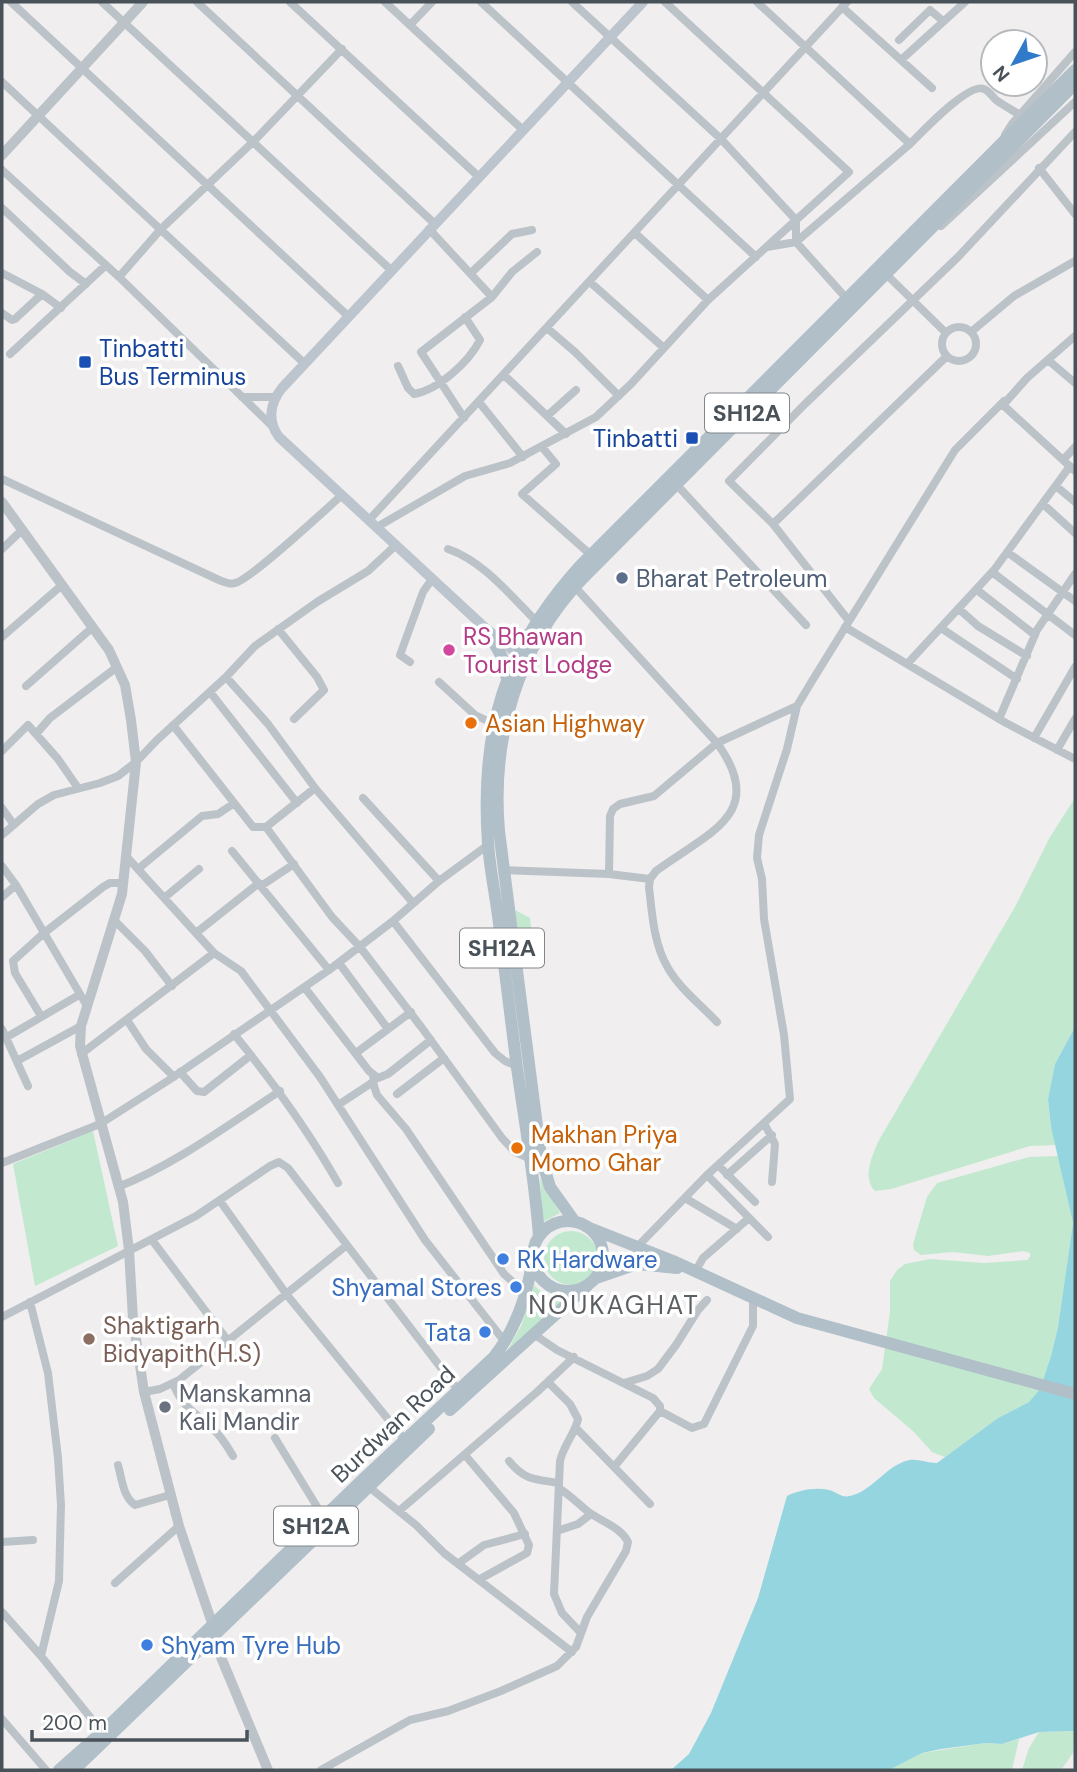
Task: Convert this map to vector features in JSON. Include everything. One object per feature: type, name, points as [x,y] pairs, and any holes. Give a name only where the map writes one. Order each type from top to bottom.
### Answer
[{"type":"main road","points":[[520,661],[278,437],[273,427],[271,411],[275,397],[304,363],[643,2]]},
{"type":"main road","name":"SH12A","points":[[592,1282],[601,1268],[601,1245],[596,1235],[581,1225],[550,1187],[541,1157],[501,852],[505,835],[504,786],[508,709],[527,635],[557,592],[649,497],[662,475],[694,441],[738,400],[759,387],[1075,70]]},
{"type":"main road","name":"SH12A","points":[[533,1257],[539,1236],[531,1158],[488,845],[486,778],[494,724],[506,680],[575,586],[1075,84]]},
{"type":"main road","points":[[494,637],[527,635]]},
{"type":"main road","points":[[494,637],[502,657],[506,680]]},
{"type":"main road","points":[[539,1236],[549,1227],[562,1222],[581,1225],[638,1246],[784,1313],[1075,1394]]},
{"type":"main road","points":[[533,1257],[535,1269],[542,1279],[563,1291],[576,1291],[637,1264],[693,1271]]},
{"type":"main road","name":"Burdwan Road","points":[[74,1770],[173,1670],[369,1487],[481,1375],[505,1342],[517,1318],[533,1257]]},
{"type":"main road","name":"Burdwan Road","points":[[213,1632],[324,1518],[458,1390],[535,1335],[592,1282]]},
{"type":"main road","name":"Burdwan Road","points":[[60,1770],[173,1670]]},
{"type":"street","points":[[11,2],[348,316]]},
{"type":"street","points":[[102,2],[391,270]]},
{"type":"street","points":[[2,155],[143,2]]},
{"type":"street","points":[[197,2],[298,95],[432,227],[492,297]]},
{"type":"street","points":[[290,2],[479,177]]},
{"type":"street","points":[[385,2],[523,130]]},
{"type":"street","points":[[410,25],[432,2]]},
{"type":"street","points":[[481,2],[756,257]]},
{"type":"street","points":[[572,2],[721,139],[796,220],[796,242],[847,299]]},
{"type":"street","points":[[373,524],[465,476],[494,469],[523,457],[596,417],[708,300],[849,172],[665,2]]},
{"type":"street","points":[[757,2],[910,144]]},
{"type":"street","points":[[901,60],[965,2]]},
{"type":"street","points":[[373,524],[464,418],[845,5],[932,88]]},
{"type":"street","points":[[899,40],[929,10],[943,22]]},
{"type":"street","points":[[119,277],[161,229],[254,141],[342,49]]},
{"type":"street","points":[[1003,141],[1008,128],[1075,52]]},
{"type":"street","points":[[2,82],[304,363]]},
{"type":"street","points":[[767,247],[796,242],[957,100],[975,88],[987,90],[997,101],[1020,115]]},
{"type":"street","points":[[909,253],[997,176],[1075,102]]},
{"type":"street","points":[[1075,132],[958,257],[729,481],[773,524],[847,624],[999,719],[1075,759]]},
{"type":"street","points":[[1039,168],[1075,214]]},
{"type":"street","points":[[2,170],[119,277],[273,427]]},
{"type":"street","points":[[2,208],[86,284]]},
{"type":"street","points":[[471,273],[512,233],[533,230]]},
{"type":"street","points":[[635,233],[708,300]]},
{"type":"street","points":[[464,418],[421,352],[492,297],[512,272],[537,252]]},
{"type":"street","points":[[971,332],[1014,296],[1075,261]]},
{"type":"street","points":[[10,354],[106,265]]},
{"type":"street","points":[[2,273],[42,294],[61,308]]},
{"type":"street","points":[[887,275],[946,333]]},
{"type":"street","points":[[590,282],[664,348]]},
{"type":"street","points":[[2,313],[12,320],[15,319],[42,294]]},
{"type":"street","points":[[398,366],[408,388],[414,394],[441,384],[470,355],[480,340],[465,317]]},
{"type":"street","points":[[958,327],[971,332],[976,344],[970,357],[962,361],[947,356],[942,345],[946,333],[958,327]]},
{"type":"street","points":[[547,328],[619,396]]},
{"type":"street","points":[[638,1246],[707,1175],[788,1102],[790,1091],[784,1035],[766,939],[757,849],[797,706],[956,450],[1003,401],[1075,336]]},
{"type":"street","points":[[773,524],[947,356]]},
{"type":"street","points":[[1048,360],[1075,383]]},
{"type":"street","points":[[504,375],[566,434]]},
{"type":"street","points":[[548,416],[576,390]]},
{"type":"street","points":[[242,397],[275,397]]},
{"type":"street","points":[[1003,401],[1005,408],[1069,466]]},
{"type":"street","points":[[479,402],[523,457]]},
{"type":"street","points":[[542,447],[556,464],[522,494],[591,555]]},
{"type":"street","points":[[908,663],[992,572],[1056,486],[1069,466],[1075,447]]},
{"type":"street","points":[[2,479],[231,584],[241,581],[342,495]]},
{"type":"street","points":[[676,484],[806,625]]},
{"type":"street","points":[[1056,486],[1075,502]]},
{"type":"street","points":[[2,502],[5,514],[22,530],[93,627],[125,685],[136,762],[124,883],[81,1026],[81,1054],[123,1202],[133,1319],[144,1392],[178,1526],[213,1632],[268,1770]]},
{"type":"street","points":[[1043,504],[1075,533]]},
{"type":"street","points":[[2,550],[22,530]]},
{"type":"street","points":[[2,835],[38,804],[54,795],[118,776],[226,677],[255,646],[368,571],[396,545]]},
{"type":"street","points":[[448,549],[463,554],[483,570],[536,621]]},
{"type":"street","points":[[1007,552],[1075,601]]},
{"type":"street","points":[[992,572],[1075,635]]},
{"type":"street","points":[[999,719],[1035,635],[1075,574]]},
{"type":"street","points":[[410,662],[400,655],[423,592],[432,579]]},
{"type":"street","points":[[2,637],[62,584]]},
{"type":"street","points":[[575,586],[717,743],[733,769],[737,800],[733,810],[716,828],[656,870],[650,879],[656,938],[667,968],[717,1022]]},
{"type":"street","points":[[976,590],[1035,635]]},
{"type":"street","points":[[959,609],[978,626],[1027,656]]},
{"type":"street","points":[[26,686],[93,627]]},
{"type":"street","points":[[941,628],[1017,679]]},
{"type":"street","points":[[278,629],[317,677],[324,690],[295,719]]},
{"type":"street","points":[[36,734],[50,719],[117,667]]},
{"type":"street","points":[[1034,737],[1075,667]]},
{"type":"street","points":[[226,677],[268,724],[315,788],[412,902]]},
{"type":"street","points":[[439,682],[475,715],[494,724]]},
{"type":"street","points":[[210,692],[297,803]]},
{"type":"street","points":[[609,874],[610,816],[613,810],[620,804],[654,796],[717,743],[797,706]]},
{"type":"street","points":[[1057,750],[1075,719]]},
{"type":"street","points":[[3,747],[27,725],[58,759],[78,788]]},
{"type":"street","points":[[173,725],[250,825],[266,827],[315,788]]},
{"type":"street","points":[[363,798],[439,881]]},
{"type":"street","points":[[138,869],[202,816],[218,814],[233,804]]},
{"type":"street","points":[[2,808],[14,825]]},
{"type":"street","points":[[266,827],[332,917],[411,1012],[502,1138],[515,1152],[531,1158]]},
{"type":"street","points":[[2,1163],[100,1124],[177,1074],[306,988],[393,921],[412,902],[488,845]]},
{"type":"street","points":[[232,851],[330,970]]},
{"type":"street","points":[[126,856],[214,953],[242,971],[320,1077],[425,1240],[505,1342]]},
{"type":"street","points":[[196,933],[260,885],[294,864]]},
{"type":"street","points":[[2,866],[16,885],[87,1006]]},
{"type":"street","points":[[164,898],[199,869]]},
{"type":"street","points":[[503,870],[609,874],[650,879]]},
{"type":"street","points":[[41,1016],[12,965],[15,958],[103,887],[110,883],[124,883]]},
{"type":"street","points":[[2,897],[16,885]]},
{"type":"street","points":[[114,920],[145,951],[172,986]]},
{"type":"street","points":[[393,921],[495,1053],[517,1066]]},
{"type":"street","points":[[81,1054],[214,953]]},
{"type":"street","points":[[339,963],[388,1029]]},
{"type":"street","points":[[306,988],[356,1053],[373,1079],[377,1095],[406,1129],[504,1274],[515,1284],[527,1287]]},
{"type":"street","points":[[28,1086],[4,1033],[79,995]]},
{"type":"street","points":[[356,1053],[411,1012]]},
{"type":"street","points":[[127,1020],[146,1049],[197,1091],[204,1092],[251,1055]]},
{"type":"street","points":[[17,1061],[81,1026]]},
{"type":"street","points":[[234,1034],[280,1091],[312,1137],[338,1183]]},
{"type":"street","points":[[338,1105],[373,1079],[384,1076],[430,1040]]},
{"type":"street","points":[[397,1094],[444,1058]]},
{"type":"street","points":[[118,1187],[139,1179],[185,1152],[280,1091]]},
{"type":"street","points":[[764,1123],[772,1135],[775,1149],[772,1182]]},
{"type":"street","points":[[727,1175],[772,1135]]},
{"type":"street","points":[[2,1317],[152,1240],[220,1201],[279,1162],[288,1168],[458,1390]]},
{"type":"street","points":[[718,1165],[755,1202]]},
{"type":"street","points":[[707,1175],[768,1237]]},
{"type":"street","points":[[685,1198],[737,1229]]},
{"type":"street","points":[[220,1201],[287,1294],[405,1440]]},
{"type":"street","points":[[693,1271],[703,1258],[749,1218]]},
{"type":"street","points":[[152,1240],[228,1341]]},
{"type":"street","points":[[144,1392],[173,1383],[347,1245]]},
{"type":"street","points":[[535,1335],[556,1350],[658,1402],[660,1411],[692,1428],[704,1424],[753,1326],[753,1298]]},
{"type":"street","points":[[624,1383],[647,1376],[657,1369],[707,1300]]},
{"type":"street","points":[[30,1302],[48,1373],[61,1505],[59,1581],[41,1656]]},
{"type":"street","points":[[399,1511],[574,1357]]},
{"type":"street","points":[[548,1382],[573,1409],[578,1419],[576,1428],[562,1450],[555,1600],[581,1633]]},
{"type":"street","points":[[173,1383],[186,1407],[214,1430],[233,1456]]},
{"type":"street","points":[[614,1467],[660,1411]]},
{"type":"street","points":[[576,1428],[650,1504]]},
{"type":"street","points":[[275,1438],[324,1518]]},
{"type":"street","points":[[465,1455],[514,1513],[529,1545],[528,1551],[480,1580]]},
{"type":"street","points":[[321,1770],[410,1720],[448,1711],[553,1669],[572,1652],[587,1617],[628,1546],[626,1538],[591,1514],[559,1486],[522,1476],[509,1461]]},
{"type":"street","points":[[118,1465],[127,1499],[131,1503],[135,1505],[170,1495]]},
{"type":"street","points":[[369,1487],[440,1550],[572,1652]]},
{"type":"street","points":[[557,1531],[582,1522],[591,1514]]},
{"type":"street","points":[[114,1583],[178,1526]]},
{"type":"street","points":[[459,1563],[484,1545],[525,1534]]},
{"type":"street","points":[[2,1542],[33,1540]]},
{"type":"street","points":[[2,1612],[102,1732]]},
{"type":"street","points":[[2,1719],[46,1770]]},
{"type":"green space","points":[[1075,798],[1075,1027],[1055,1064],[1048,1099],[1056,1145],[1030,1146],[891,1189],[875,1191],[871,1186],[869,1174],[878,1142],[1016,905],[1050,837]]},
{"type":"green space","points":[[515,910],[530,918],[532,935],[520,948]]},
{"type":"green space","points":[[93,1131],[118,1246],[35,1286],[13,1164]]},
{"type":"green space","points":[[1058,1156],[1073,1223],[1058,1327],[1040,1389],[1029,1402],[998,1418],[945,1457],[932,1452],[914,1432],[874,1398],[869,1389],[882,1369],[890,1312],[890,1281],[905,1264],[930,1259],[984,1263],[1027,1260],[1030,1253],[1023,1251],[988,1256],[953,1252],[921,1255],[914,1250],[913,1244],[927,1197],[937,1183],[1029,1157]]},
{"type":"green space","points":[[540,1178],[560,1213],[543,1222]]},
{"type":"green space","points":[[571,1231],[590,1239],[598,1258],[590,1277],[571,1285],[552,1277],[544,1258],[552,1239]]},
{"type":"green space","points":[[534,1285],[548,1298],[563,1303],[507,1351],[521,1326]]},
{"type":"green space","points":[[1075,1731],[1073,1753],[1061,1770],[1022,1770],[1029,1748],[1039,1732]]},
{"type":"green space","points":[[1019,1739],[1012,1770],[889,1770],[922,1753],[986,1743],[1002,1744]]},
{"type":"water","points":[[1075,1027],[1075,1731],[1039,1732],[1002,1744],[986,1743],[941,1749],[922,1753],[889,1770],[671,1770],[689,1754],[711,1713],[758,1598],[787,1496],[819,1489],[850,1496],[866,1489],[902,1462],[913,1460],[937,1463],[998,1418],[1029,1402],[1040,1389],[1058,1327],[1073,1223],[1051,1127],[1048,1099],[1055,1064]]},
{"type":"place","name":"Tinbatti Bus Terminus","points":[[85,362]]},
{"type":"place","name":"Tinbatti","points":[[692,438]]},
{"type":"place","name":"Bharat Petroleum","points":[[622,578]]},
{"type":"place","name":"RS Bhawan Tourist Lodge","points":[[449,650]]},
{"type":"place","name":"Asian Highway","points":[[471,723]]},
{"type":"place","name":"Makhan Priya Momo Ghar","points":[[517,1148]]},
{"type":"place","name":"RK Hardware","points":[[503,1259]]},
{"type":"place","name":"Shyamal Stores","points":[[516,1287]]},
{"type":"place","name":"Tata","points":[[485,1332]]},
{"type":"place","name":"Shaktigarh Bidyapith(H.S)","points":[[89,1339]]},
{"type":"place","name":"Manskamna Kali Mandir","points":[[165,1407]]},
{"type":"place","name":"Shyam Tyre Hub","points":[[147,1645]]},
{"type":"district","name":"NOUKAGHAT","points":[[614,1305]]}]
